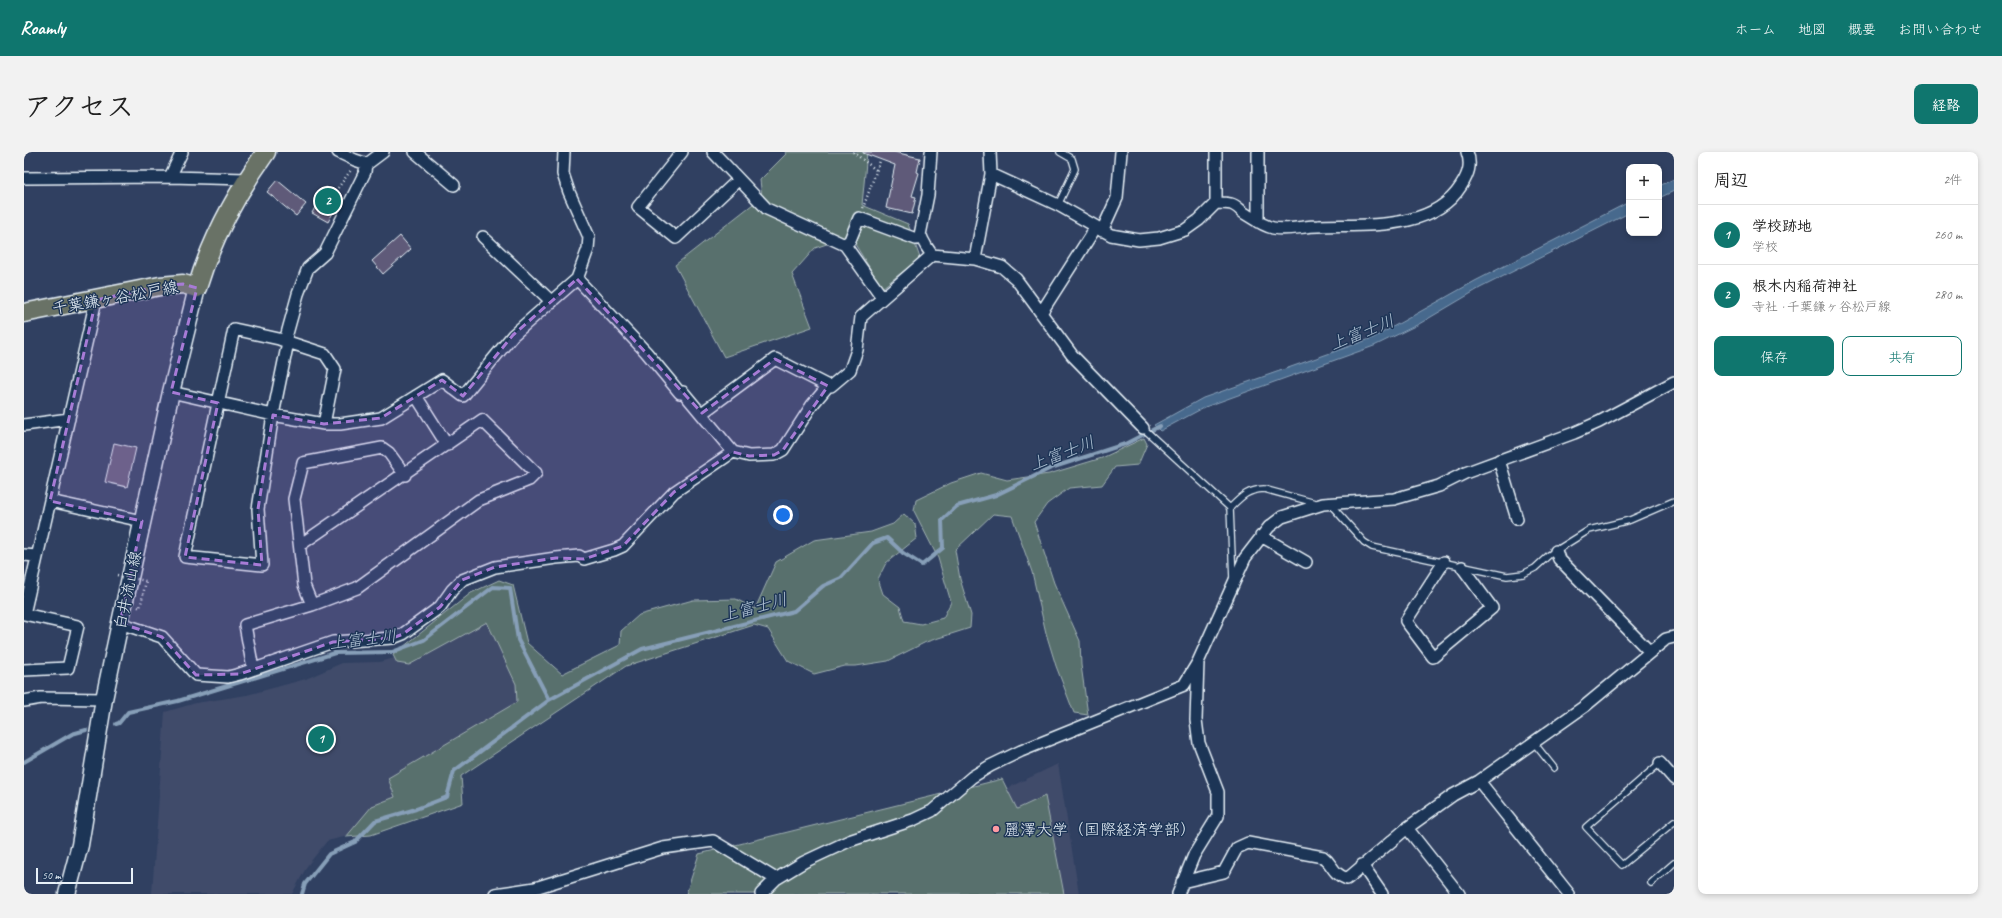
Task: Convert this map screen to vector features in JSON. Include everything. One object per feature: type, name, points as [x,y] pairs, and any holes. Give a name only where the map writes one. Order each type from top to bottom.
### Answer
[{"type":"main road","name":"千葉鎌ヶ谷松戸線","points":[[24,313],[96,300],[160,286],[183,284],[197,288],[211,248],[236,197],[266,152]]},
{"type":"main road","name":"白井流山線","points":[[67,894],[80,845],[104,699],[120,623],[171,392],[197,288]]},
{"type":"street","points":[[170,177],[182,152]]},
{"type":"street","points":[[324,424],[335,369],[325,354],[287,341],[234,329],[185,557],[262,565],[258,509],[273,415],[287,341],[298,294],[308,268],[325,253],[365,172],[361,162],[338,152]]},
{"type":"street","points":[[361,162],[382,152]]},
{"type":"street","points":[[415,152],[454,185]]},
{"type":"street","points":[[171,392],[273,415],[324,424],[340,424],[381,418],[442,380],[463,396],[513,335],[552,302],[577,278],[588,249],[589,237],[569,192],[563,174],[564,152]]},
{"type":"street","points":[[682,152],[638,207],[676,238],[738,180]]},
{"type":"street","points":[[713,152],[767,209],[845,245],[882,297]]},
{"type":"street","points":[[931,152],[928,195],[920,234],[932,255]]},
{"type":"street","points":[[975,259],[991,174],[990,152]]},
{"type":"street","points":[[1041,313],[1099,229],[1117,198],[1121,152]]},
{"type":"street","points":[[991,174],[1058,205],[1099,229],[1119,237],[1139,240],[1179,233],[1199,220],[1216,202],[1216,152]]},
{"type":"street","points":[[1258,152],[1258,222]]},
{"type":"street","points":[[1216,202],[1235,206],[1258,222],[1272,228],[1279,229],[1316,226],[1377,226],[1406,221],[1433,210],[1445,203],[1458,191],[1466,179],[1470,166],[1468,152]]},
{"type":"street","points":[[24,178],[170,177],[247,179]]},
{"type":"street","points":[[845,245],[850,240],[859,218],[916,239],[922,238]]},
{"type":"street","points":[[483,237],[552,302]]},
{"type":"street","points":[[577,278],[646,352],[669,381],[680,392],[683,392],[702,413],[733,452],[749,456],[774,454],[783,450],[812,405],[828,386],[831,386],[850,370],[857,350],[861,317],[882,297],[927,261],[932,255]]},
{"type":"street","points":[[932,255],[975,259],[1002,267],[1016,280],[1072,355],[1144,428]]},
{"type":"street","points":[[24,670],[68,668],[78,626],[24,614],[96,300]]},
{"type":"street","points":[[702,413],[775,359],[828,386]]},
{"type":"street","points":[[761,894],[776,879],[804,862],[849,841],[913,820],[932,811],[972,777],[990,766],[1021,751],[1184,685],[1198,662],[1245,558],[1261,536],[1282,517],[1326,504],[1394,499],[1438,486],[1465,473],[1599,422],[1674,382]]},
{"type":"street","points":[[416,396],[447,445]]},
{"type":"street","points":[[24,425],[69,419]]},
{"type":"street","points":[[253,669],[245,625],[312,605],[357,588],[479,500],[529,480],[536,473],[482,420],[405,475],[300,545]]},
{"type":"street","points":[[312,605],[304,585],[294,499],[303,463],[382,448],[389,453],[405,475]]},
{"type":"street","points":[[120,623],[162,637],[196,675],[228,676],[240,674],[333,642],[393,638],[403,634],[440,607],[452,590],[462,580],[495,567],[556,558],[579,556],[584,559],[623,546],[674,492],[733,452]]},
{"type":"street","points":[[1499,460],[1517,519]]},
{"type":"street","points":[[50,501],[142,521]]},
{"type":"street","points":[[1261,536],[1306,562]]},
{"type":"street","points":[[1556,551],[1559,558],[1650,652]]},
{"type":"street","points":[[24,555],[37,556]]},
{"type":"street","points":[[1444,562],[1406,621],[1433,657],[1492,608],[1462,567]]},
{"type":"street","points":[[1182,882],[1224,872],[1237,848],[1248,843],[1322,857],[1336,874],[1347,879],[1407,828],[1453,795],[1479,781],[1534,743],[1585,706],[1666,639],[1674,637]]},
{"type":"street","points":[[1178,894],[1194,856],[1218,816],[1218,792],[1199,743],[1196,720],[1198,662]]},
{"type":"street","points":[[24,701],[41,698],[104,699]]},
{"type":"street","points":[[1660,763],[1674,779]]},
{"type":"street","points":[[1479,781],[1569,894]]},
{"type":"street","points":[[1407,828],[1459,894]]},
{"type":"street","points":[[495,894],[535,888],[656,850],[713,841],[776,879]]},
{"type":"street","points":[[1362,865],[1382,894]]},
{"type":"lane","points":[[1058,205],[1075,169],[1072,159],[1060,152]]},
{"type":"lane","points":[[1144,428],[1230,508],[1233,582]]},
{"type":"lane","points":[[1230,508],[1248,491],[1264,489],[1326,504],[1364,542],[1372,547],[1507,576],[1523,574],[1535,568],[1556,551],[1589,530],[1630,520],[1674,501]]},
{"type":"lane","points":[[1534,743],[1554,768]]},
{"type":"lane","points":[[1660,763],[1586,827],[1622,865],[1674,822]]},
{"type":"lane","points":[[1652,883],[1674,863]]},
{"type":"path","points":[[853,152],[876,170]]},
{"type":"path","points":[[859,218],[880,161]]},
{"type":"path","points":[[338,188],[361,162]]},
{"type":"path","points":[[117,575],[146,581],[140,608]]},
{"type":"highlighted area","points":[[577,279],[702,413],[775,359],[828,386],[783,450],[774,455],[749,456],[733,452],[674,492],[623,546],[584,559],[556,558],[495,567],[462,580],[440,607],[403,634],[393,638],[333,642],[240,674],[196,675],[162,637],[120,623],[142,521],[50,501],[96,300],[160,286],[183,284],[197,288],[171,392],[218,403],[185,557],[226,562],[262,565],[258,509],[273,415],[324,424],[381,418],[442,380],[463,396],[513,335]]},
{"type":"shaded area","points":[[1674,179],[1674,191],[1662,197],[1662,185]]},
{"type":"shaded area","points":[[1626,204],[1626,215],[1480,288],[1419,324],[1374,346],[1205,407],[1160,431],[1154,425],[1203,398],[1373,338],[1475,281]]},
{"type":"shaded area","points":[[495,598],[535,696],[436,792],[366,813],[352,835],[327,841],[307,866],[292,894],[152,894],[165,712],[196,703],[247,695],[306,679],[342,663],[380,662],[406,655]]},
{"type":"shaded area","name":"麗澤大学（国際経済学部）","points":[[1058,764],[1079,894],[787,894]]},
{"type":"green space","points":[[785,152],[867,152],[862,205],[908,224],[920,258],[882,288],[850,236],[815,248],[792,274],[812,327],[724,357],[675,265],[762,197],[760,180],[786,154]]},
{"type":"green space","points":[[1144,438],[1147,444],[1138,465],[1115,467],[1102,485],[1069,488],[1047,504],[1034,522],[1054,583],[1080,641],[1081,665],[1088,715],[1074,713],[1056,666],[1046,633],[1032,572],[1012,516],[993,514],[955,550],[960,579],[971,615],[970,628],[926,642],[888,661],[856,666],[845,666],[814,674],[788,661],[768,629],[754,625],[626,666],[461,776],[463,803],[371,835],[346,837],[372,806],[395,797],[388,778],[517,702],[516,684],[487,622],[409,665],[397,663],[393,655],[471,593],[499,580],[513,585],[527,643],[562,674],[620,645],[621,631],[639,615],[693,600],[736,599],[755,609],[776,562],[814,540],[871,532],[893,524],[904,514],[915,524],[917,538],[886,563],[878,579],[883,594],[900,607],[904,621],[921,624],[943,618],[951,602],[938,558],[914,511],[916,500],[951,483],[981,473],[1007,480],[1049,474],[1102,458]]},
{"type":"green space","points":[[1002,779],[1017,809],[1045,796],[1064,894],[686,894],[699,854]]},
{"type":"building","points":[[863,152],[894,152],[920,158],[917,172],[919,173],[912,196],[916,197],[912,214],[886,208],[895,165]]},
{"type":"building","points":[[277,180],[306,204],[296,216],[267,192]]},
{"type":"building","points":[[326,187],[341,198],[328,222],[312,213]]},
{"type":"building","points":[[400,236],[411,249],[383,274],[372,261]]},
{"type":"building","points":[[114,443],[136,448],[127,487],[105,482]]},
{"type":"waterway","name":"上富士川","points":[[116,724],[119,723],[128,712],[178,701],[335,653],[392,652],[424,640],[493,587],[510,588],[518,640],[549,700],[642,649],[794,611],[823,586],[841,578],[873,543],[887,538],[903,553],[922,565],[943,548],[942,520],[957,506],[996,495],[1051,468],[1125,444],[1160,426]]},
{"type":"waterway","name":"上富士川","points":[[302,894],[305,884],[329,854],[355,842],[375,821],[416,809],[447,797],[454,771],[549,700]]},
{"type":"waterway","name":"上富士川","points":[[24,762],[72,734],[86,730]]},
{"type":"place","name":"根木内稲荷神社","points":[[328,201]]},
{"type":"place","name":"学校跡地","points":[[321,739]]},
{"type":"place","name":"麗澤大学（国際経済学部）","points":[[996,829]]}]
